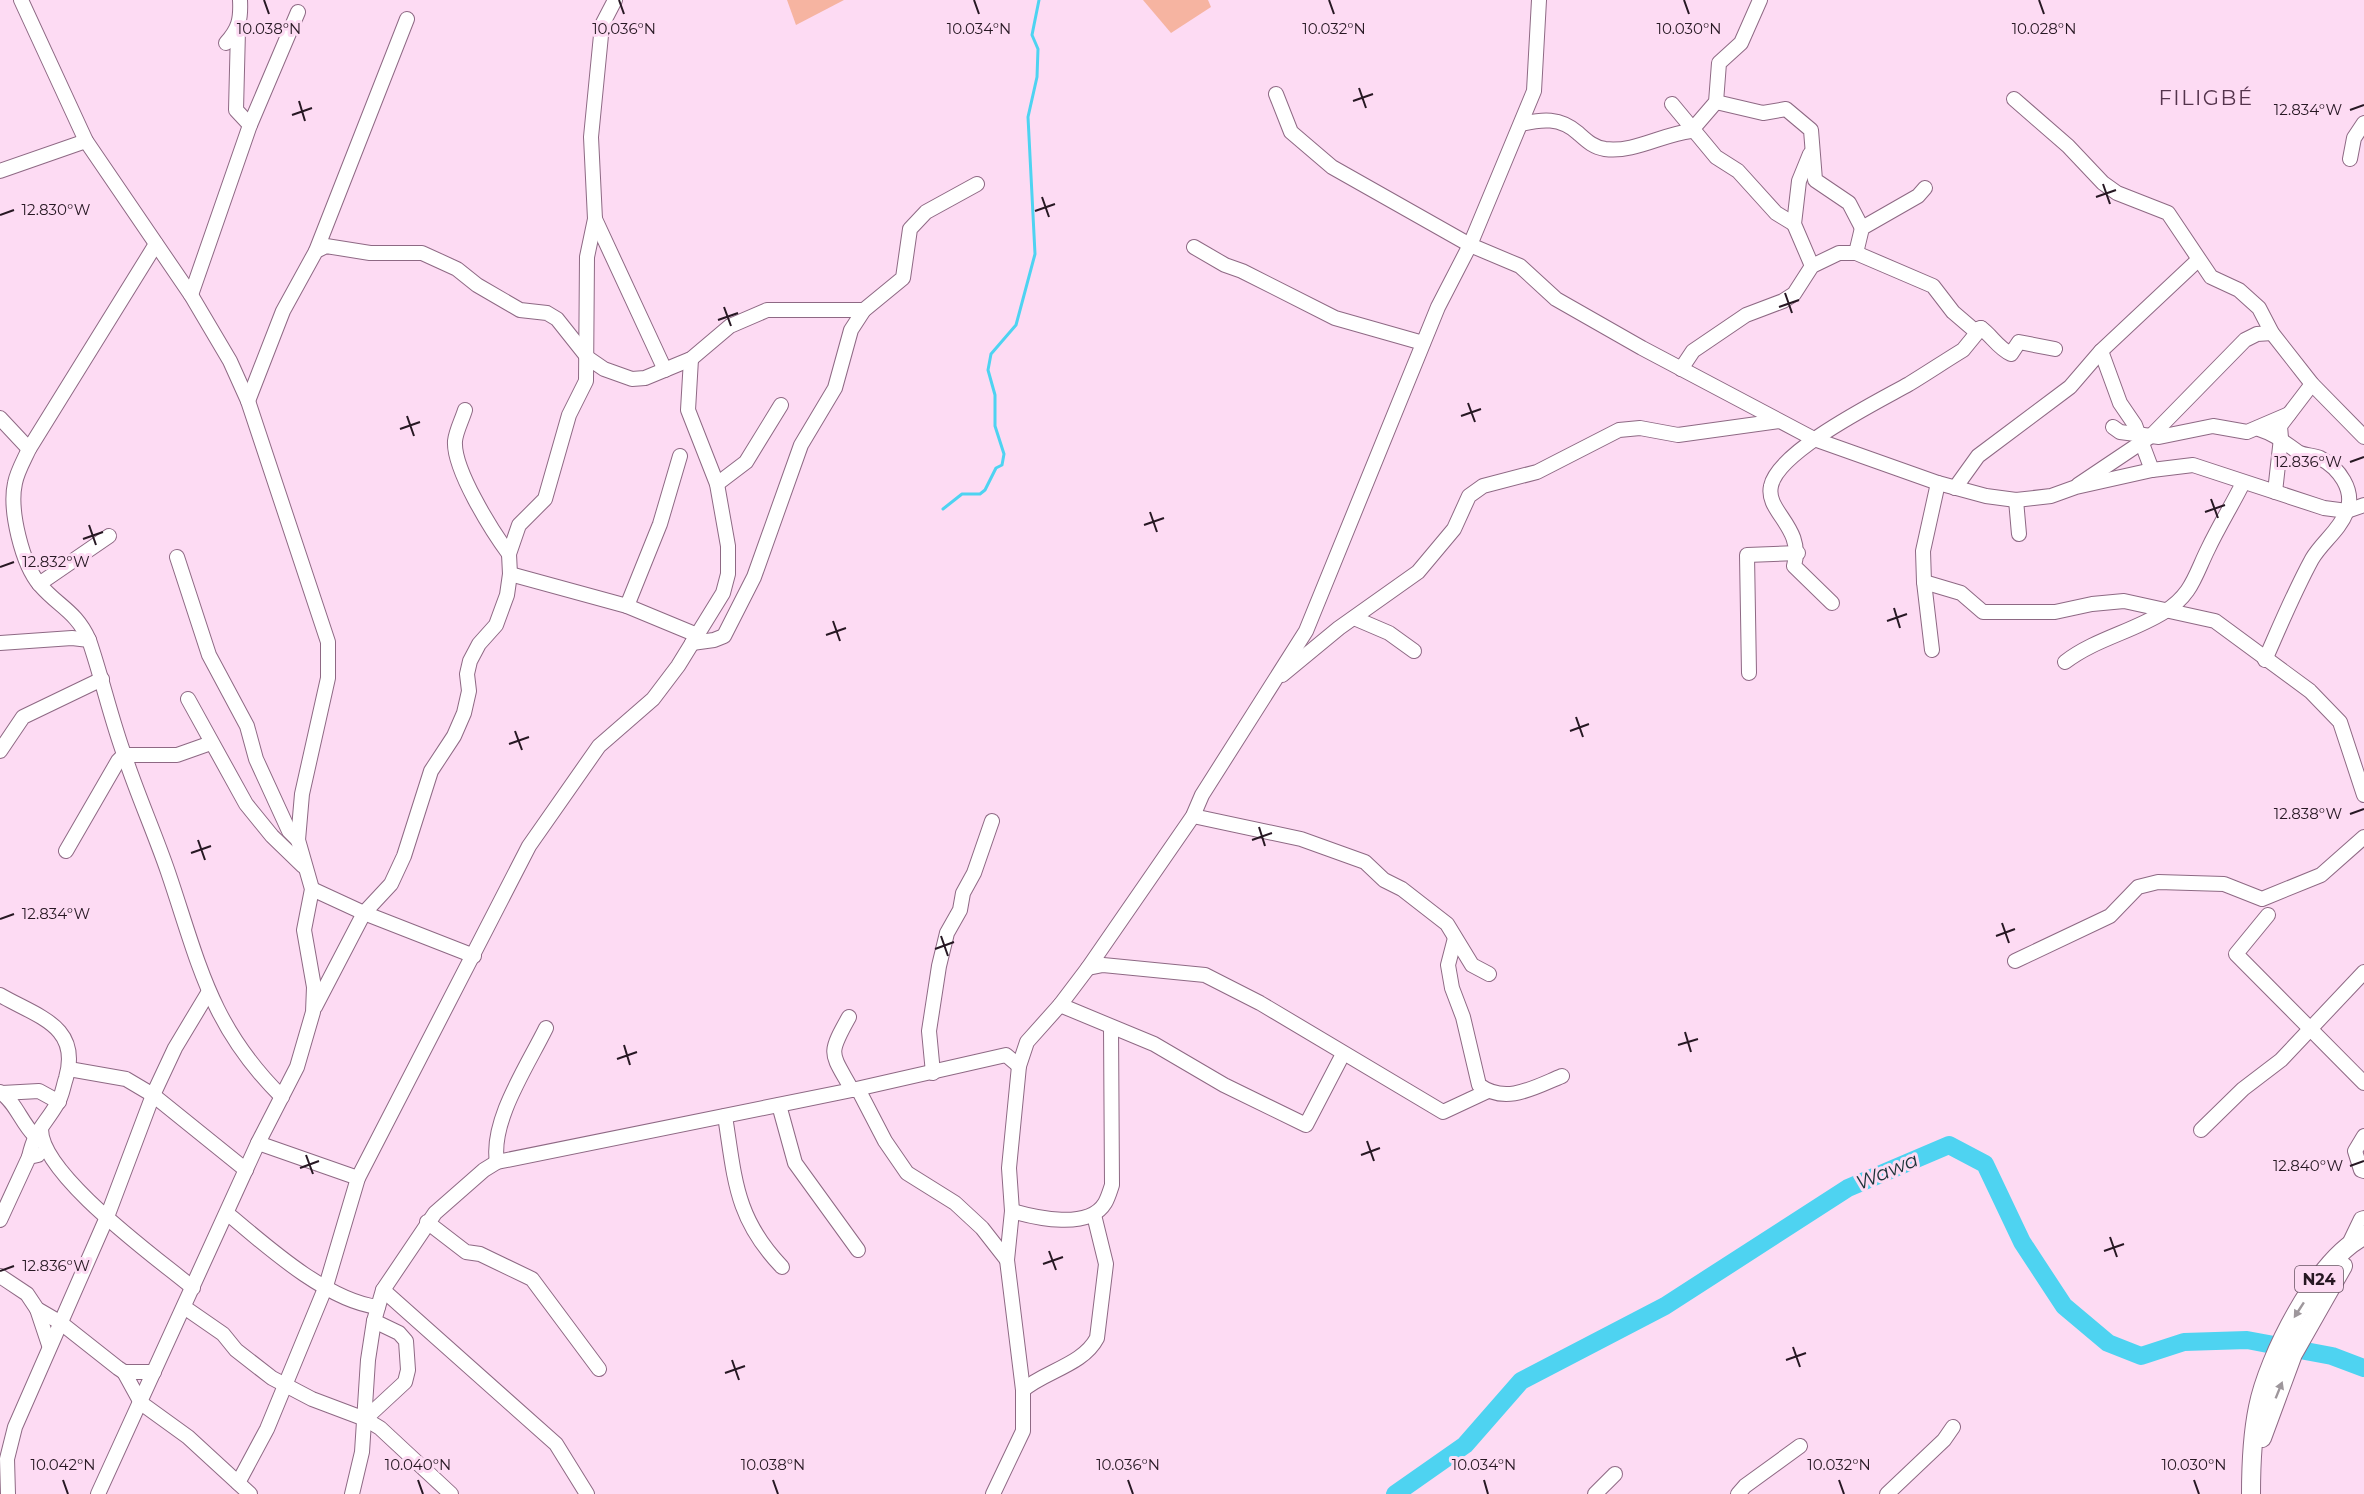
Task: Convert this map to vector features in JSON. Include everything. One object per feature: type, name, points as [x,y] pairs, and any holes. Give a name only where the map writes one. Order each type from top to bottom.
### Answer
[{"type":"main road","name":"N24","points":[[2251,1494],[2258,1406],[2286,1352],[2318,1281],[2359,1241]]},
{"type":"street","points":[[21,0],[86,141],[191,295],[230,361],[248,401],[328,642],[328,678],[302,794],[298,840],[303,866],[312,889],[304,930],[314,987],[313,1012]]},
{"type":"street","points":[[240,0],[236,110],[250,125]]},
{"type":"street","points":[[98,1494],[194,1288],[258,1143],[297,1067],[313,1012],[364,913],[391,884],[404,856],[431,771],[454,736],[464,713],[469,691],[467,674],[470,661],[479,644],[496,625],[510,574],[508,554],[519,525],[545,499],[569,414],[586,381],[588,358],[587,257],[595,219],[591,137],[602,25],[615,0]]},
{"type":"street","points":[[352,1494],[362,1452],[368,1360],[374,1321],[383,1290],[427,1222],[476,1177],[497,1162],[855,1090],[1006,1055],[1027,1041],[1060,1005],[1193,816],[1202,795],[1306,631],[1438,307],[1470,245],[1534,91],[1539,0]]},
{"type":"street","points":[[1521,124],[1542,119],[1557,121],[1575,130],[1590,144],[1606,149],[1624,149],[1673,133],[1691,131],[1716,102],[1719,63],[1741,43],[1761,0]]},
{"type":"street","points":[[191,295],[250,125],[298,12]]},
{"type":"street","points":[[248,401],[283,311],[316,251],[407,19]]},
{"type":"street","points":[[226,43],[238,30]]},
{"type":"street","points":[[1276,94],[1291,132],[1332,167],[1470,245],[1520,266],[1557,299],[1681,369],[1814,439],[1954,488],[2016,500],[2051,496],[2076,487],[2152,470],[2193,465],[2324,508],[2347,511],[2364,505]]},
{"type":"street","points":[[2014,99],[2068,146],[2103,183],[2117,193],[2168,213],[2211,277],[2239,290],[2259,308],[2272,333],[2312,384],[2364,437]]},
{"type":"street","points":[[1716,102],[1763,113],[1786,109],[1811,130],[1815,180],[1849,203],[1862,228],[1856,253]]},
{"type":"street","points":[[1672,104],[1691,131],[1716,157],[1738,171],[1776,213],[1794,224]]},
{"type":"street","points":[[2350,159],[2354,138],[2364,123]]},
{"type":"street","points":[[0,171],[86,141]]},
{"type":"street","points":[[1812,266],[1794,224],[1799,181],[1813,146]]},
{"type":"street","points":[[510,574],[627,606],[694,639],[714,640],[724,636],[754,578],[801,445],[835,388],[851,330],[864,310],[903,278],[910,229],[926,212],[977,183]]},
{"type":"street","points":[[1862,228],[1918,196],[1924,188]]},
{"type":"street","points":[[595,219],[664,370]]},
{"type":"street","points":[[156,244],[29,449],[6,503],[25,558],[39,584],[80,621],[88,640],[124,755],[168,872],[208,993],[231,1036],[249,1061],[282,1096]]},
{"type":"street","points":[[316,251],[326,246],[370,253],[422,253],[458,269],[477,285],[520,310],[547,313],[557,319],[588,358],[604,369],[632,379],[645,378],[691,359],[730,326],[767,310],[864,310]]},
{"type":"street","points":[[1194,247],[1225,265],[1242,271],[1335,318],[1424,343]]},
{"type":"street","points":[[1681,369],[1693,351],[1746,315],[1783,301],[1794,294],[1812,266],[1839,253],[1856,253],[1933,286],[1953,312],[1974,330],[1981,328]]},
{"type":"street","points":[[1954,488],[1978,456],[2070,387],[2101,351],[2198,260]]},
{"type":"street","points":[[1981,328],[2003,350],[2012,354],[2019,342],[2055,349]]},
{"type":"street","points":[[1832,603],[1794,566],[1798,553],[1796,538],[1774,502],[1770,489],[1775,475],[1814,439],[1963,350],[1981,328]]},
{"type":"street","points":[[2076,487],[2090,474],[2144,437],[2245,340],[2257,334],[2272,333]]},
{"type":"street","points":[[2101,351],[2120,404],[2144,437],[2152,470]]},
{"type":"street","points":[[238,1483],[267,1429],[326,1286],[358,1178],[536,837],[599,746],[653,699],[723,593],[728,574],[728,546],[717,484],[688,410],[691,359]]},
{"type":"street","points":[[2274,492],[2281,438],[2280,426],[2312,384]]},
{"type":"street","points":[[717,484],[746,462],[781,405]]},
{"type":"street","points":[[465,410],[455,440],[457,463],[496,537],[508,554]]},
{"type":"street","points":[[2113,427],[2120,432],[2144,437],[2177,435],[2213,426],[2247,432],[2259,429],[2289,414]]},
{"type":"street","points":[[0,418],[29,449]]},
{"type":"street","points":[[1277,679],[1354,618],[1418,572],[1454,529],[1469,496],[1483,486],[1537,472],[1619,430],[1640,428],[1678,435],[1779,421]]},
{"type":"street","points":[[2259,429],[2281,438],[2300,453],[2320,458],[2335,469],[2346,482],[2350,498],[2347,511],[2333,536],[2316,552],[2298,584],[2265,660]]},
{"type":"street","points":[[627,606],[660,524],[680,456]]},
{"type":"street","points":[[1932,650],[1924,582],[1923,551],[1938,483]]},
{"type":"street","points":[[2065,662],[2086,646],[2139,626],[2169,609],[2181,599],[2196,579],[2207,550],[2243,483]]},
{"type":"street","points":[[2016,500],[2019,534]]},
{"type":"street","points":[[39,584],[109,536]]},
{"type":"street","points":[[1749,673],[1747,555],[1798,553]]},
{"type":"street","points":[[177,557],[209,655],[247,726],[256,759],[289,831],[298,840]]},
{"type":"street","points":[[1924,582],[1961,593],[1983,612],[2055,612],[2092,604],[2124,601],[2216,621],[2265,660],[2310,691],[2340,722],[2364,795]]},
{"type":"street","points":[[1354,618],[1389,633],[1414,651]]},
{"type":"street","points":[[0,644],[72,638],[88,640]]},
{"type":"street","points":[[0,752],[23,717],[102,679]]},
{"type":"street","points":[[188,699],[206,727],[211,743],[246,804],[272,836],[303,866]]},
{"type":"street","points":[[66,851],[117,760],[124,755],[177,755],[211,743]]},
{"type":"street","points":[[1193,816],[1301,839],[1365,862],[1384,880],[1402,889],[1447,924],[1472,965],[1489,974]]},
{"type":"street","points":[[933,1073],[929,1031],[944,944],[947,933],[960,910],[963,893],[974,873],[992,821]]},
{"type":"street","points":[[2015,961],[2110,916],[2138,887],[2158,882],[2224,884],[2262,898],[2321,875],[2363,835]]},
{"type":"street","points":[[312,889],[364,913],[474,956]]},
{"type":"street","points":[[2268,915],[2236,954],[2364,1083]]},
{"type":"street","points":[[1455,938],[1448,965],[1452,988],[1463,1017],[1479,1084],[1488,1091],[1504,1095],[1520,1093],[1562,1076]]},
{"type":"street","points":[[1088,968],[1103,965],[1205,975],[1260,1003],[1443,1112],[1488,1091]]},
{"type":"street","points":[[2201,1130],[2311,1030],[2364,972]]},
{"type":"street","points":[[8,1494],[3,1458],[15,1427],[107,1217],[153,1095],[175,1048],[208,993]]},
{"type":"street","points":[[0,995],[62,1031],[69,1047],[69,1069],[59,1102],[37,1132],[29,1156],[0,1220]]},
{"type":"street","points":[[1060,1005],[1154,1044],[1224,1084],[1306,1125],[1343,1054]]},
{"type":"street","points":[[849,1017],[833,1046],[836,1060],[885,1141],[907,1173],[955,1203],[982,1228],[1007,1260]]},
{"type":"street","points":[[1012,1211],[1036,1218],[1069,1220],[1094,1215],[1105,1204],[1112,1185],[1111,1027]]},
{"type":"street","points":[[497,1162],[494,1146],[501,1122],[546,1028]]},
{"type":"street","points":[[993,1494],[1023,1431],[1023,1390],[1007,1260],[1012,1211],[1009,1168],[1019,1066],[1027,1041]]},
{"type":"street","points":[[1006,1055],[1019,1066]]},
{"type":"street","points":[[69,1069],[126,1079],[153,1095],[246,1170]]},
{"type":"street","points":[[1,1093],[39,1091],[59,1102]]},
{"type":"street","points":[[1,1093],[15,1107],[21,1122],[37,1132],[48,1153],[66,1178],[107,1217],[194,1288]]},
{"type":"street","points":[[779,1105],[795,1163],[858,1250]]},
{"type":"street","points":[[725,1116],[737,1195],[749,1227],[764,1249],[782,1266]]},
{"type":"street","points":[[2364,1136],[2355,1151],[2361,1170],[2364,1171]]},
{"type":"street","points":[[258,1143],[358,1178]]},
{"type":"street","points":[[29,1156],[48,1153]]},
{"type":"street","points":[[227,1213],[275,1254],[326,1286],[342,1295],[378,1307]]},
{"type":"street","points":[[1023,1390],[1037,1378],[1076,1360],[1093,1347],[1097,1338],[1106,1264],[1094,1215]]},
{"type":"street","points":[[2359,1241],[2361,1219],[2364,1218]]},
{"type":"street","points":[[427,1222],[466,1252],[480,1254],[532,1279],[599,1369]]},
{"type":"street","points":[[0,1276],[27,1294],[37,1309],[49,1345]]},
{"type":"street","points":[[383,1290],[556,1444],[587,1494]]},
{"type":"street","points":[[184,1307],[224,1334],[236,1350],[285,1385],[312,1399],[365,1419],[380,1428],[451,1494]]},
{"type":"street","points":[[37,1309],[61,1323],[124,1372],[141,1403],[188,1437],[250,1494]]},
{"type":"street","points":[[365,1419],[405,1382],[408,1370],[406,1341],[399,1333],[374,1321]]},
{"type":"street","points":[[124,1372],[154,1372]]},
{"type":"street","points":[[1887,1494],[1944,1440],[1953,1427]]},
{"type":"street","points":[[1738,1494],[1745,1486],[1800,1446]]},
{"type":"street","points":[[1595,1494],[1615,1474]]},
{"type":"shaded area","points":[[787,0],[844,0],[796,25]]},
{"type":"shaded area","points":[[1143,0],[1208,0],[1211,7],[1171,33]]},
{"type":"waterway","points":[[943,509],[962,494],[980,494],[985,490],[996,468],[1002,465],[1004,454],[995,426],[995,395],[988,370],[991,354],[1016,325],[1035,254],[1028,117],[1037,77],[1038,49],[1032,35],[1039,0]]},
{"type":"waterway","name":"Wawa","points":[[1395,1494],[1465,1445],[1521,1381],[1665,1306],[1848,1188],[1949,1145],[1985,1164],[2022,1242],[2064,1306],[2108,1343],[2141,1356],[2184,1342],[2247,1340],[2332,1356],[2364,1368]]},
{"type":"district","name":"FILIGBÉ","points":[[2206,97]]}]
